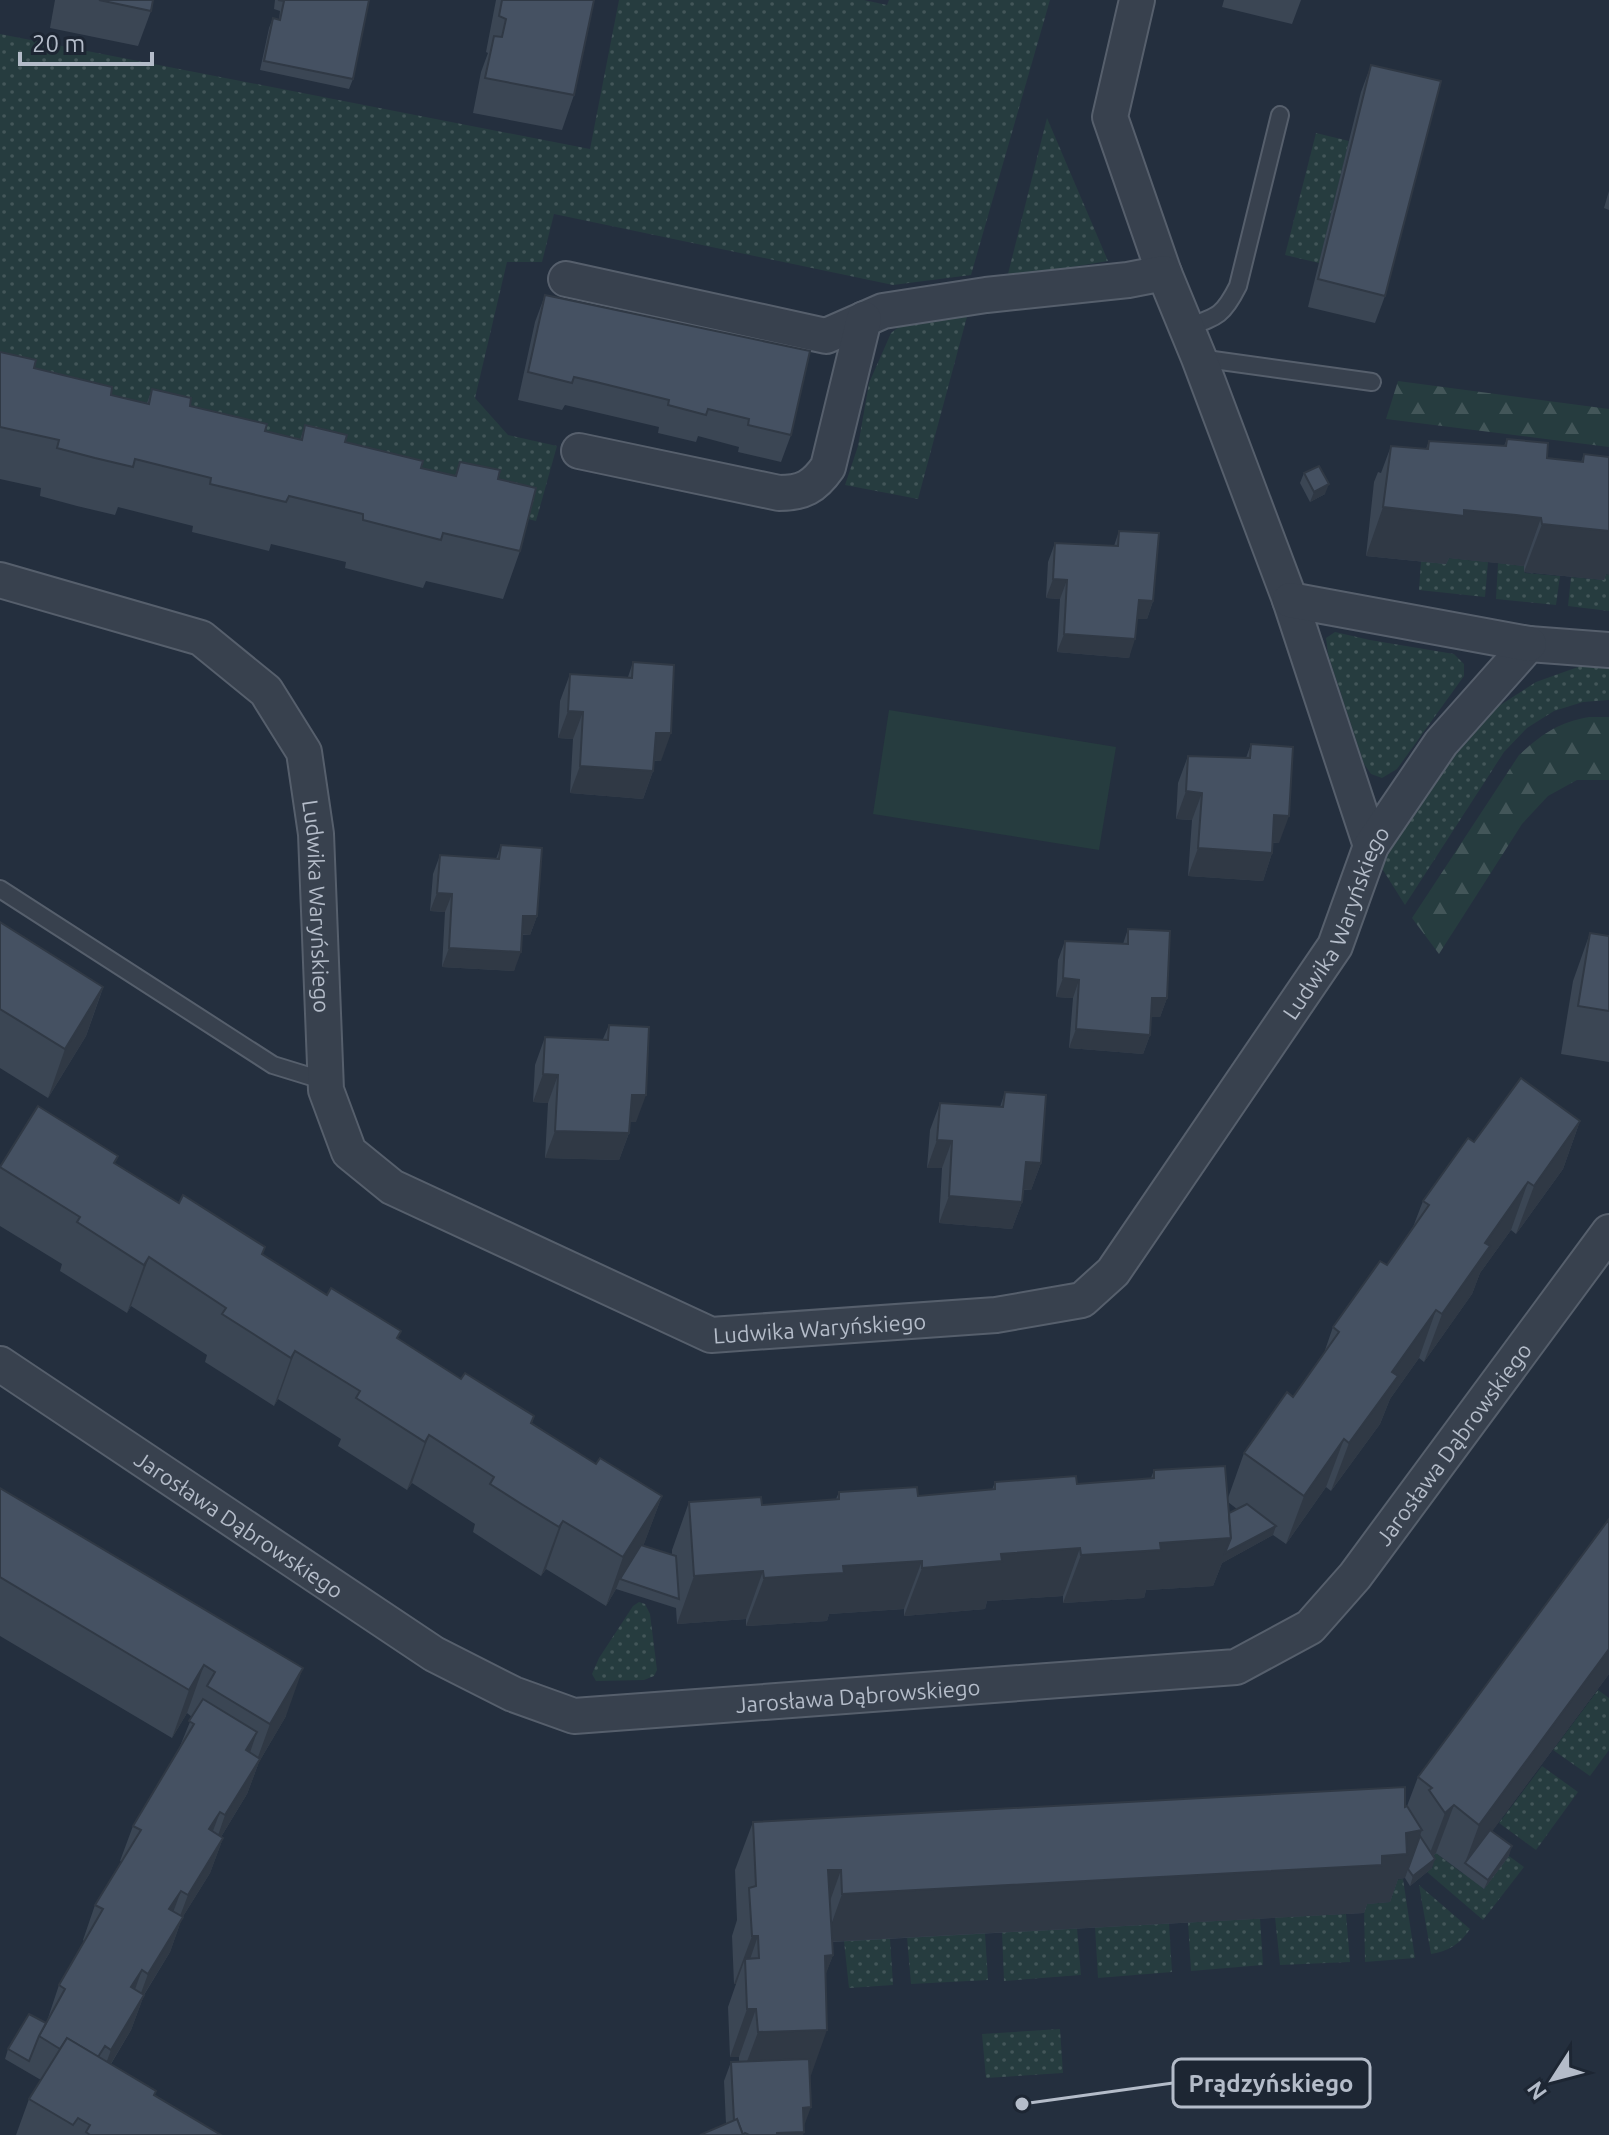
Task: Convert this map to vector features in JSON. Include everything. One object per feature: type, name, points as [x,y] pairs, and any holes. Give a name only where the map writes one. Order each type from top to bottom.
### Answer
[{"type":"street","points":[[1137,0],[1110,117],[1164,273],[1290,600],[1371,846]]},
{"type":"street","points":[[566,279],[826,336],[883,311],[1164,273]]},
{"type":"street","points":[[579,451],[779,493],[794,493],[807,488],[820,479],[828,467],[864,319]]},
{"type":"street","name":"Ludwika Waryńskiego","points":[[0,580],[201,638],[266,691],[304,752],[316,834],[326,1090],[349,1152],[392,1187],[711,1335],[996,1315],[1082,1300],[1113,1272],[1335,946],[1371,846],[1441,743],[1529,644]]},
{"type":"street","points":[[1290,600],[1529,644],[1609,650]]},
{"type":"street","name":"Jarosława Dąbrowskiego","points":[[0,1364],[434,1654],[513,1694],[574,1716],[1236,1667],[1310,1627],[1355,1576],[1609,1232]]},
{"type":"lane","points":[[1280,115],[1238,286],[1229,305],[1213,318],[1193,342],[1372,382]]},
{"type":"lane","points":[[0,889],[273,1065],[325,1081]]},
{"type":"green space","points":[[619,0],[864,0],[887,5],[889,0],[1050,0],[971,275],[893,285],[554,214],[542,262],[507,262],[475,398],[508,435],[557,446],[536,521],[0,392],[0,34],[590,149]]},
{"type":"green space","points":[[1047,118],[1108,261],[1007,278]]},
{"type":"green space","points":[[1316,133],[1349,141],[1319,263],[1285,255]]},
{"type":"green space","points":[[968,313],[918,499],[845,485],[858,446],[869,383],[891,333],[905,322]]},
{"type":"green space","points":[[1398,381],[1609,409],[1609,447],[1386,419]]},
{"type":"green space","points":[[1447,558],[1488,562],[1485,597],[1419,590],[1421,561]]},
{"type":"green space","points":[[1498,563],[1524,566],[1525,573],[1560,576],[1556,605],[1496,599]]},
{"type":"green space","points":[[1605,574],[1609,575],[1609,611],[1568,606],[1571,577],[1603,580]]},
{"type":"green space","points":[[1335,632],[1454,654],[1464,664],[1464,676],[1397,769],[1382,778],[1371,774],[1364,764],[1328,654],[1326,638]]},
{"type":"green space","points":[[1609,660],[1609,700],[1583,702],[1554,711],[1527,728],[1504,752],[1405,905],[1376,859],[1440,764],[1491,711],[1536,682],[1589,663]]},
{"type":"green space","points":[[889,710],[1116,747],[1099,850],[873,814]]},
{"type":"green space","points":[[1589,717],[1609,717],[1609,780],[1577,780],[1548,796],[1522,824],[1439,954],[1412,918],[1519,755],[1551,730]]},
{"type":"green space","points":[[639,1602],[645,1604],[650,1614],[657,1670],[654,1676],[644,1680],[596,1681],[592,1674],[599,1658],[633,1606]]},
{"type":"green space","points":[[1598,1690],[1609,1698],[1609,1750],[1590,1776],[1553,1750]]},
{"type":"green space","points":[[1542,1766],[1578,1792],[1536,1850],[1499,1823]]},
{"type":"green space","points":[[1436,1853],[1462,1873],[1509,1856],[1524,1867],[1483,1920],[1427,1872],[1433,1867],[1429,1860]]},
{"type":"green space","points":[[1403,1879],[1415,1958],[1365,1962],[1364,1904],[1390,1902],[1389,1881]]},
{"type":"green space","points":[[1419,1885],[1470,1929],[1449,1949],[1431,1954]]},
{"type":"green space","points":[[1346,1914],[1350,1962],[1280,1965],[1275,1917]]},
{"type":"green space","points":[[1260,1918],[1263,1965],[1191,1971],[1188,1922]]},
{"type":"green space","points":[[1169,1923],[1172,1972],[1098,1978],[1095,1927]]},
{"type":"green space","points":[[1077,1928],[1081,1975],[1004,1981],[1002,1932]]},
{"type":"green space","points":[[985,1933],[988,1980],[911,1984],[907,1937]]},
{"type":"green space","points":[[890,1938],[893,1985],[849,1988],[844,1941]]},
{"type":"green space","points":[[1060,2029],[1063,2073],[986,2078],[982,2034]]},
{"type":"building","points":[[99,0],[153,0],[151,11]]},
{"type":"building","points":[[278,0],[369,0],[353,79],[264,61],[273,18],[280,20],[284,1]]},
{"type":"building","points":[[502,0],[594,0],[574,95],[485,78],[494,36],[502,37],[506,19],[499,16]]},
{"type":"building","points":[[1371,65],[1441,81],[1385,296],[1318,279]]},
{"type":"building","points":[[545,295],[810,351],[791,435],[748,425],[749,419],[708,409],[706,415],[668,405],[669,400],[596,382],[574,377],[572,383],[528,372]]},
{"type":"building","points":[[0,352],[36,360],[34,368],[112,387],[111,395],[149,404],[152,389],[191,398],[190,406],[267,424],[265,431],[302,440],[305,425],[347,435],[345,442],[423,461],[421,468],[456,476],[460,462],[500,470],[498,479],[536,488],[520,551],[443,533],[441,540],[363,520],[363,514],[289,496],[286,502],[210,484],[211,478],[135,459],[133,467],[95,458],[57,448],[59,440],[0,427]]},
{"type":"building","points":[[1507,439],[1548,443],[1547,458],[1583,462],[1584,454],[1609,457],[1609,531],[1542,524],[1541,518],[1516,515],[1464,510],[1464,516],[1383,507],[1391,446],[1428,449],[1429,441],[1506,446]]},
{"type":"building","points":[[1319,466],[1329,484],[1314,492],[1304,473]]},
{"type":"building","points":[[1119,531],[1159,533],[1153,601],[1139,600],[1135,639],[1064,634],[1067,580],[1053,579],[1055,543],[1118,546]]},
{"type":"building","points":[[633,662],[674,665],[671,733],[656,733],[653,771],[580,766],[583,712],[568,711],[570,674],[632,678]]},
{"type":"building","points":[[1251,744],[1293,747],[1289,816],[1274,815],[1272,853],[1198,848],[1202,793],[1186,791],[1188,756],[1250,758]]},
{"type":"building","points":[[501,845],[542,848],[537,916],[523,916],[521,952],[449,948],[452,894],[437,893],[440,855],[499,859]]},
{"type":"building","points":[[0,922],[103,987],[65,1049],[0,1009]]},
{"type":"building","points":[[1128,929],[1170,931],[1167,998],[1152,998],[1150,1035],[1076,1029],[1079,980],[1063,978],[1065,941],[1128,944]]},
{"type":"building","points":[[1590,933],[1609,936],[1609,1011],[1578,1006]]},
{"type":"building","points":[[609,1025],[649,1027],[646,1095],[632,1095],[629,1133],[555,1131],[558,1075],[543,1074],[545,1037],[608,1040]]},
{"type":"building","points":[[1521,1078],[1580,1121],[1534,1186],[1528,1182],[1485,1243],[1490,1246],[1442,1314],[1436,1310],[1392,1372],[1398,1376],[1349,1443],[1344,1439],[1304,1496],[1244,1453],[1287,1392],[1293,1397],[1339,1332],[1333,1327],[1380,1261],[1387,1265],[1429,1205],[1423,1201],[1468,1138],[1474,1142]]},
{"type":"building","points":[[1005,1092],[1046,1095],[1041,1163],[1026,1162],[1022,1202],[949,1196],[952,1141],[937,1140],[940,1103],[1003,1107]]},
{"type":"building","points":[[38,1106],[118,1156],[114,1163],[179,1203],[183,1195],[265,1247],[262,1254],[327,1295],[331,1288],[401,1331],[397,1338],[461,1379],[465,1373],[534,1416],[531,1423],[596,1464],[600,1458],[662,1496],[623,1557],[563,1521],[559,1527],[523,1505],[490,1484],[494,1477],[429,1435],[425,1442],[356,1398],[360,1391],[295,1351],[291,1358],[222,1314],[226,1308],[149,1257],[144,1265],[77,1222],[80,1217],[0,1167]]},
{"type":"building","points":[[1225,1466],[1231,1538],[1160,1543],[1161,1550],[1081,1555],[1080,1548],[1001,1554],[1002,1561],[922,1568],[922,1561],[843,1566],[844,1573],[764,1578],[763,1571],[694,1576],[689,1502],[761,1497],[762,1505],[839,1499],[839,1492],[917,1487],[918,1496],[995,1489],[995,1482],[1076,1476],[1077,1484],[1154,1478],[1154,1470]]},
{"type":"building","points":[[0,1488],[303,1668],[270,1724],[207,1686],[215,1672],[204,1665],[189,1690],[0,1577]]},
{"type":"building","points":[[1247,1504],[1276,1526],[1225,1553],[1231,1538],[1229,1513]]},
{"type":"building","points":[[1609,1519],[1609,1649],[1479,1825],[1454,1805],[1445,1813],[1429,1790],[1432,1788],[1418,1777]]},
{"type":"building","points":[[641,1545],[676,1556],[679,1599],[620,1579]]},
{"type":"building","points":[[203,1699],[257,1732],[246,1750],[260,1759],[225,1815],[220,1812],[209,1829],[223,1838],[188,1895],[181,1891],[169,1909],[183,1917],[148,1974],[142,1970],[131,1987],[144,1995],[111,2050],[105,2046],[98,2057],[67,2038],[60,2049],[39,2036],[65,1989],[59,1985],[103,1909],[95,1905],[141,1830],[133,1826],[194,1724],[189,1721]]},
{"type":"building","points":[[1405,1787],[1405,1807],[1422,1830],[1406,1833],[1407,1854],[1382,1856],[1382,1865],[842,1894],[841,1870],[828,1870],[833,1955],[825,1956],[827,2030],[758,2032],[756,2009],[747,2009],[745,1959],[759,1958],[758,1936],[752,1936],[749,1888],[756,1886],[753,1822]]},
{"type":"building","points":[[1490,1830],[1512,1846],[1488,1880],[1465,1863]]},
{"type":"building","points":[[1420,1836],[1435,1859],[1413,1876],[1408,1869]]},
{"type":"building","points":[[29,2014],[46,2023],[29,2061],[8,2049]]},
{"type":"building","points":[[67,2038],[156,2091],[154,2095],[221,2135],[90,2135],[86,2132],[90,2125],[78,2118],[73,2125],[29,2099]]},
{"type":"building","points":[[809,2059],[811,2107],[803,2108],[804,2132],[743,2135],[737,2119],[734,2121],[731,2062]]},
{"type":"building","points":[[737,2119],[743,2135],[700,2135]]},
{"type":"place","name":"Prądzyńskiego","points":[[1022,2104]]}]
